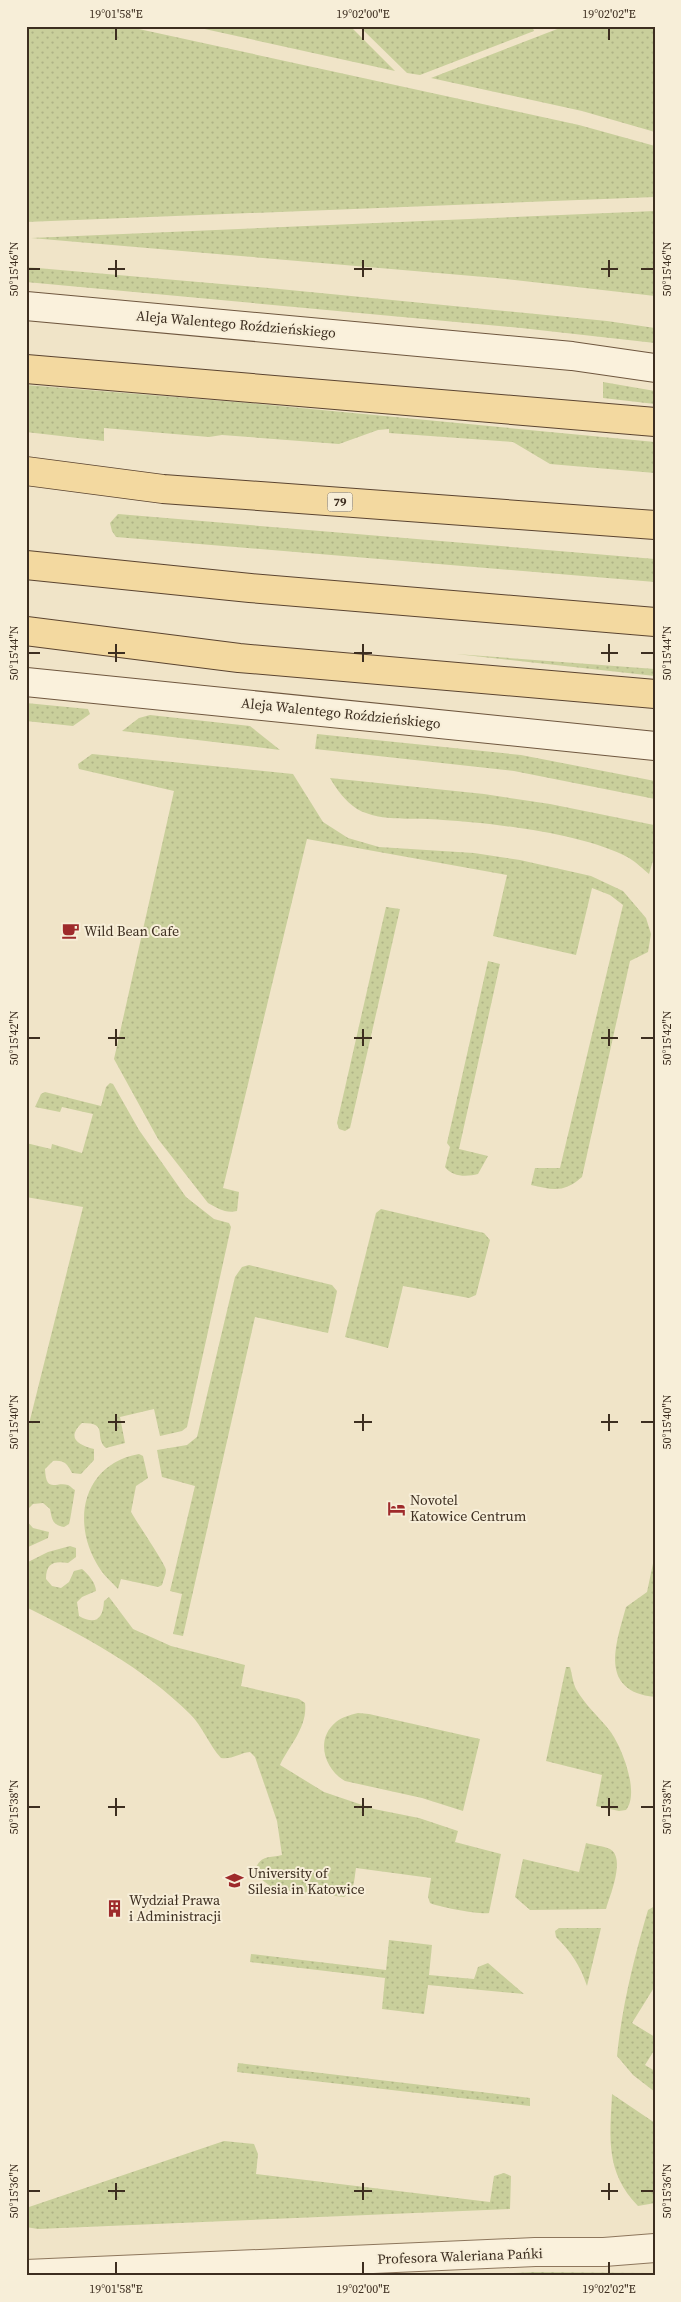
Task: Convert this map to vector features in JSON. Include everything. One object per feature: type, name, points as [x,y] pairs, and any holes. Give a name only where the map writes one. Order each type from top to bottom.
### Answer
[{"type":"main road","name":"Aleja Walentego Roździeńskiego","points":[[26,306],[552,354],[655,368]]},
{"type":"main road","points":[[26,368],[655,422]]},
{"type":"main road","name":"79","points":[[26,471],[162,489],[655,526]]},
{"type":"main road","points":[[26,564],[250,588],[655,622]]},
{"type":"main road","points":[[26,631],[239,658],[655,694]]},
{"type":"main road","name":"Aleja Walentego Roździeńskiego","points":[[26,682],[655,746]]},
{"type":"main road","name":"Profesora Waleriana Pańki","points":[[26,2274],[535,2252],[604,2252],[655,2248]]},
{"type":"green space","points":[[26,26],[125,26],[579,125],[655,146],[655,197],[26,222]]},
{"type":"green space","points":[[191,26],[350,26],[395,71]]},
{"type":"green space","points":[[359,26],[532,26],[534,31],[420,75],[407,73]]},
{"type":"green space","points":[[565,26],[655,26],[655,132],[582,111],[431,78]]},
{"type":"green space","points":[[655,211],[655,296],[496,278],[31,238]]},
{"type":"green space","points":[[26,267],[269,288],[607,321],[655,328],[655,343],[521,328],[26,282]]},
{"type":"green space","points":[[603,382],[655,391],[655,404],[603,398]]},
{"type":"green space","points":[[26,385],[249,403],[655,442],[655,473],[550,464],[513,442],[389,433],[389,429],[378,430],[339,444],[222,435],[209,437],[104,428],[104,441],[26,432]]},
{"type":"green space","points":[[118,514],[655,559],[655,582],[116,537],[110,523]]},
{"type":"green space","points":[[456,654],[655,669],[655,676]]},
{"type":"green space","points":[[26,703],[88,709],[90,714],[73,726],[26,721]]},
{"type":"green space","points":[[150,715],[250,726],[280,750],[122,731],[139,718]]},
{"type":"green space","points":[[317,734],[521,755],[655,781],[655,799],[514,771],[315,749]]},
{"type":"green space","points":[[92,754],[293,774],[323,822],[348,838],[379,847],[474,853],[520,860],[591,876],[623,891],[646,918],[651,934],[648,952],[630,961],[582,1177],[570,1186],[558,1189],[531,1185],[535,1168],[560,1168],[623,905],[610,895],[592,888],[576,955],[493,936],[507,875],[307,839],[223,1188],[239,1192],[237,1211],[225,1211],[208,1203],[158,1139],[114,1059],[174,791],[79,769],[78,764]]},
{"type":"green space","points":[[330,778],[484,794],[550,804],[654,825],[655,854],[649,874],[632,860],[610,850],[589,842],[564,836],[487,824],[377,816],[353,806],[335,787]]},
{"type":"green space","points":[[386,907],[400,909],[350,1128],[345,1131],[339,1129],[337,1123]]},
{"type":"green space","points":[[488,961],[500,964],[459,1149],[488,1156],[478,1174],[469,1176],[452,1173],[445,1167],[450,1147],[447,1143]]},
{"type":"green space","points":[[110,1083],[113,1084],[139,1130],[186,1197],[214,1219],[229,1223],[231,1227],[187,1427],[182,1431],[160,1436],[154,1409],[120,1417],[125,1443],[106,1448],[102,1444],[100,1431],[96,1425],[82,1423],[77,1428],[75,1437],[79,1443],[94,1449],[94,1460],[81,1474],[72,1473],[67,1465],[60,1461],[53,1461],[45,1469],[47,1481],[50,1484],[64,1484],[75,1490],[69,1524],[64,1527],[55,1523],[50,1509],[43,1503],[33,1504],[26,1511],[26,1436],[83,1207],[26,1197],[26,1143],[51,1149],[52,1144],[82,1153],[93,1114],[62,1107],[60,1112],[35,1107],[41,1094],[45,1092],[101,1106],[106,1087]]},
{"type":"green space","points":[[381,1209],[484,1233],[490,1240],[476,1295],[469,1298],[403,1286],[388,1348],[345,1337],[376,1213]]},
{"type":"green space","points":[[249,1265],[332,1285],[337,1291],[328,1333],[255,1317],[183,1636],[173,1634],[182,1594],[170,1591],[195,1486],[162,1477],[157,1450],[187,1445],[197,1437],[235,1277],[242,1267]]},
{"type":"green space","points":[[139,1454],[143,1456],[148,1478],[136,1486],[131,1512],[165,1566],[166,1572],[162,1585],[158,1587],[121,1579],[118,1589],[102,1572],[91,1552],[85,1533],[84,1515],[87,1498],[94,1483],[105,1470],[120,1460]]},
{"type":"green space","points":[[26,1520],[33,1528],[49,1532],[48,1538],[26,1548]]},
{"type":"green space","points":[[70,1546],[76,1548],[76,1557],[68,1563],[59,1562],[49,1566],[46,1579],[52,1586],[61,1588],[69,1582],[74,1571],[82,1569],[89,1576],[95,1585],[96,1591],[82,1597],[77,1602],[79,1616],[90,1620],[97,1619],[102,1613],[104,1601],[109,1597],[133,1629],[171,1646],[245,1665],[241,1686],[299,1699],[305,1703],[304,1720],[301,1728],[280,1765],[324,1792],[374,1809],[419,1818],[458,1831],[455,1842],[501,1854],[489,1913],[442,1907],[430,1903],[428,1897],[431,1878],[356,1868],[352,1888],[348,1895],[344,1897],[274,1889],[261,1879],[256,1868],[260,1861],[282,1855],[277,1821],[255,1757],[250,1752],[229,1758],[221,1758],[195,1719],[153,1682],[91,1641],[26,1607],[26,1563],[48,1552]]},
{"type":"green space","points":[[655,1554],[655,1697],[637,1693],[625,1686],[618,1676],[615,1664],[618,1636],[626,1607],[647,1592]]},
{"type":"green space","points":[[566,1667],[570,1667],[575,1687],[580,1695],[610,1731],[620,1748],[630,1782],[630,1802],[626,1810],[619,1811],[596,1806],[602,1775],[546,1761]]},
{"type":"green space","points":[[358,1713],[480,1739],[463,1811],[422,1798],[345,1781],[338,1776],[327,1762],[324,1745],[326,1737],[329,1729],[338,1720]]},
{"type":"green space","points":[[586,1843],[610,1849],[615,1854],[617,1860],[616,1877],[606,1909],[530,1910],[515,1897],[523,1859],[579,1872]]},
{"type":"green space","points":[[655,1906],[655,1986],[632,2023],[655,2037],[655,2049],[645,2065],[655,2071],[655,2092],[633,2075],[617,2056],[625,2000],[633,1964],[648,1910]]},
{"type":"green space","points":[[559,1928],[601,1928],[587,1986],[574,1959],[556,1937],[555,1931]]},
{"type":"green space","points":[[389,1940],[432,1945],[429,1975],[474,1979],[478,1967],[488,1963],[524,1994],[428,1985],[424,2014],[382,2009],[385,1978],[250,1962],[251,1954],[386,1970]]},
{"type":"green space","points":[[238,2063],[530,2098],[530,2106],[237,2072]]},
{"type":"green space","points":[[612,2094],[655,2123],[655,2203],[638,2206],[627,2193],[620,2180],[612,2154]]},
{"type":"green space","points":[[224,2141],[254,2144],[258,2154],[256,2174],[490,2202],[494,2176],[504,2173],[511,2176],[510,2209],[38,2229],[26,2227],[26,2208]]},
{"type":"green space","points":[[534,2272],[655,2273],[655,2276],[454,2276]]},
{"type":"place","name":"Wild Bean Cafe","points":[[70,931]]},
{"type":"place","name":"Novotel Katowice Centrum","points":[[396,1508]]},
{"type":"place","name":"University of Silesia in Katowice","points":[[234,1881]]},
{"type":"place","name":"Wydział Prawa i Administracji","points":[[115,1908]]}]
